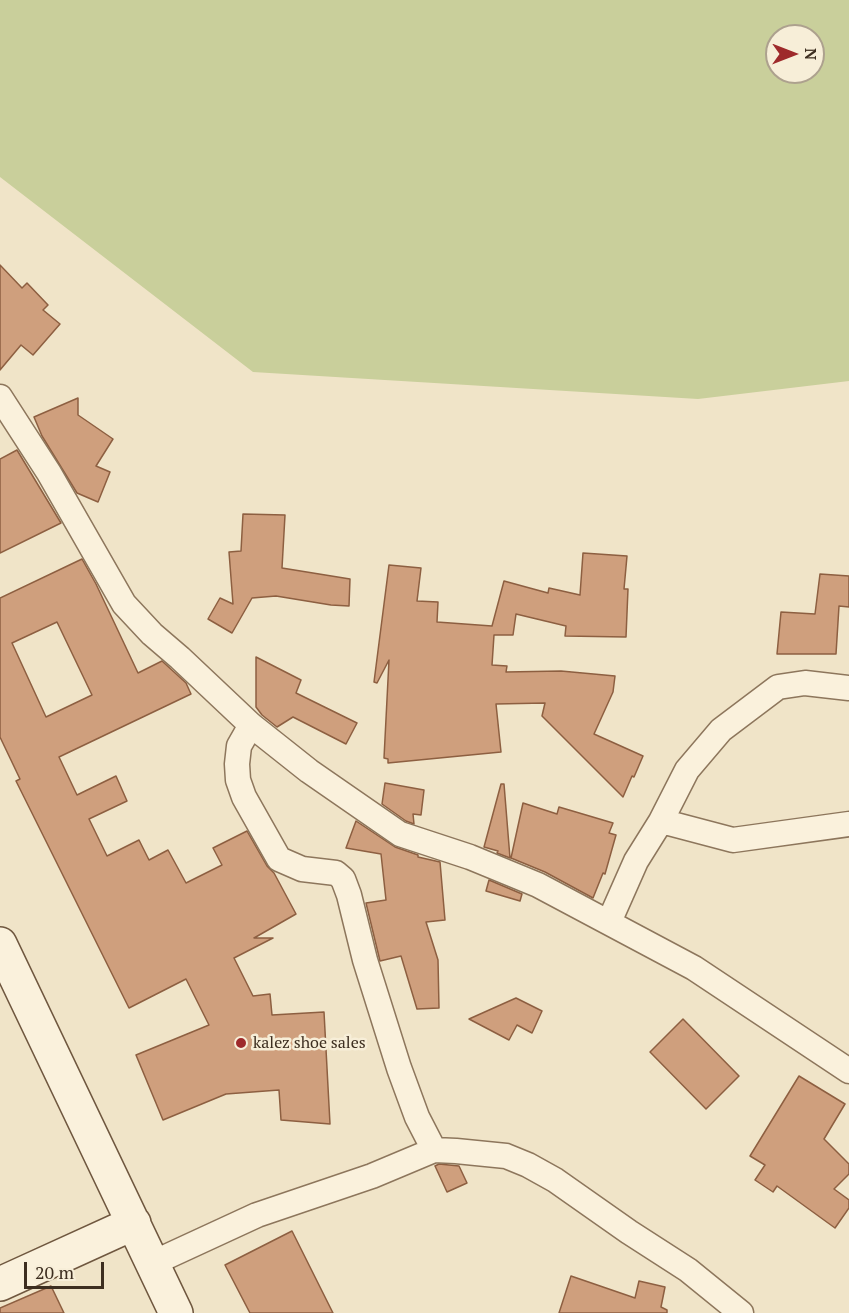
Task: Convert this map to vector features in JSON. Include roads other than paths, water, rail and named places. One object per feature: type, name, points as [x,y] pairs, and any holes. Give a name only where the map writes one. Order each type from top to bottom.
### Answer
[{"type":"main road","points":[[0,944],[176,1313]]},
{"type":"main road","points":[[0,1284],[134,1223]]},
{"type":"street","points":[[0,397],[49,473],[124,604],[152,634],[251,725],[309,771],[400,834],[470,857],[538,885],[609,922],[694,968],[849,1071]]},
{"type":"street","points":[[609,922],[636,861],[661,821],[687,770],[721,730],[778,687],[805,683],[849,688]]},
{"type":"street","points":[[251,725],[239,747],[237,764],[238,780],[244,796],[279,860],[302,869],[336,873],[343,879],[365,960],[399,1068],[417,1117],[434,1150]]},
{"type":"street","points":[[661,821],[733,840],[849,824]]},
{"type":"street","points":[[153,1263],[257,1215],[372,1176],[434,1150],[506,1156],[555,1180],[688,1270],[741,1313]]},
{"type":"place","name":"kalez shoe sales","points":[[241,1043]]}]
